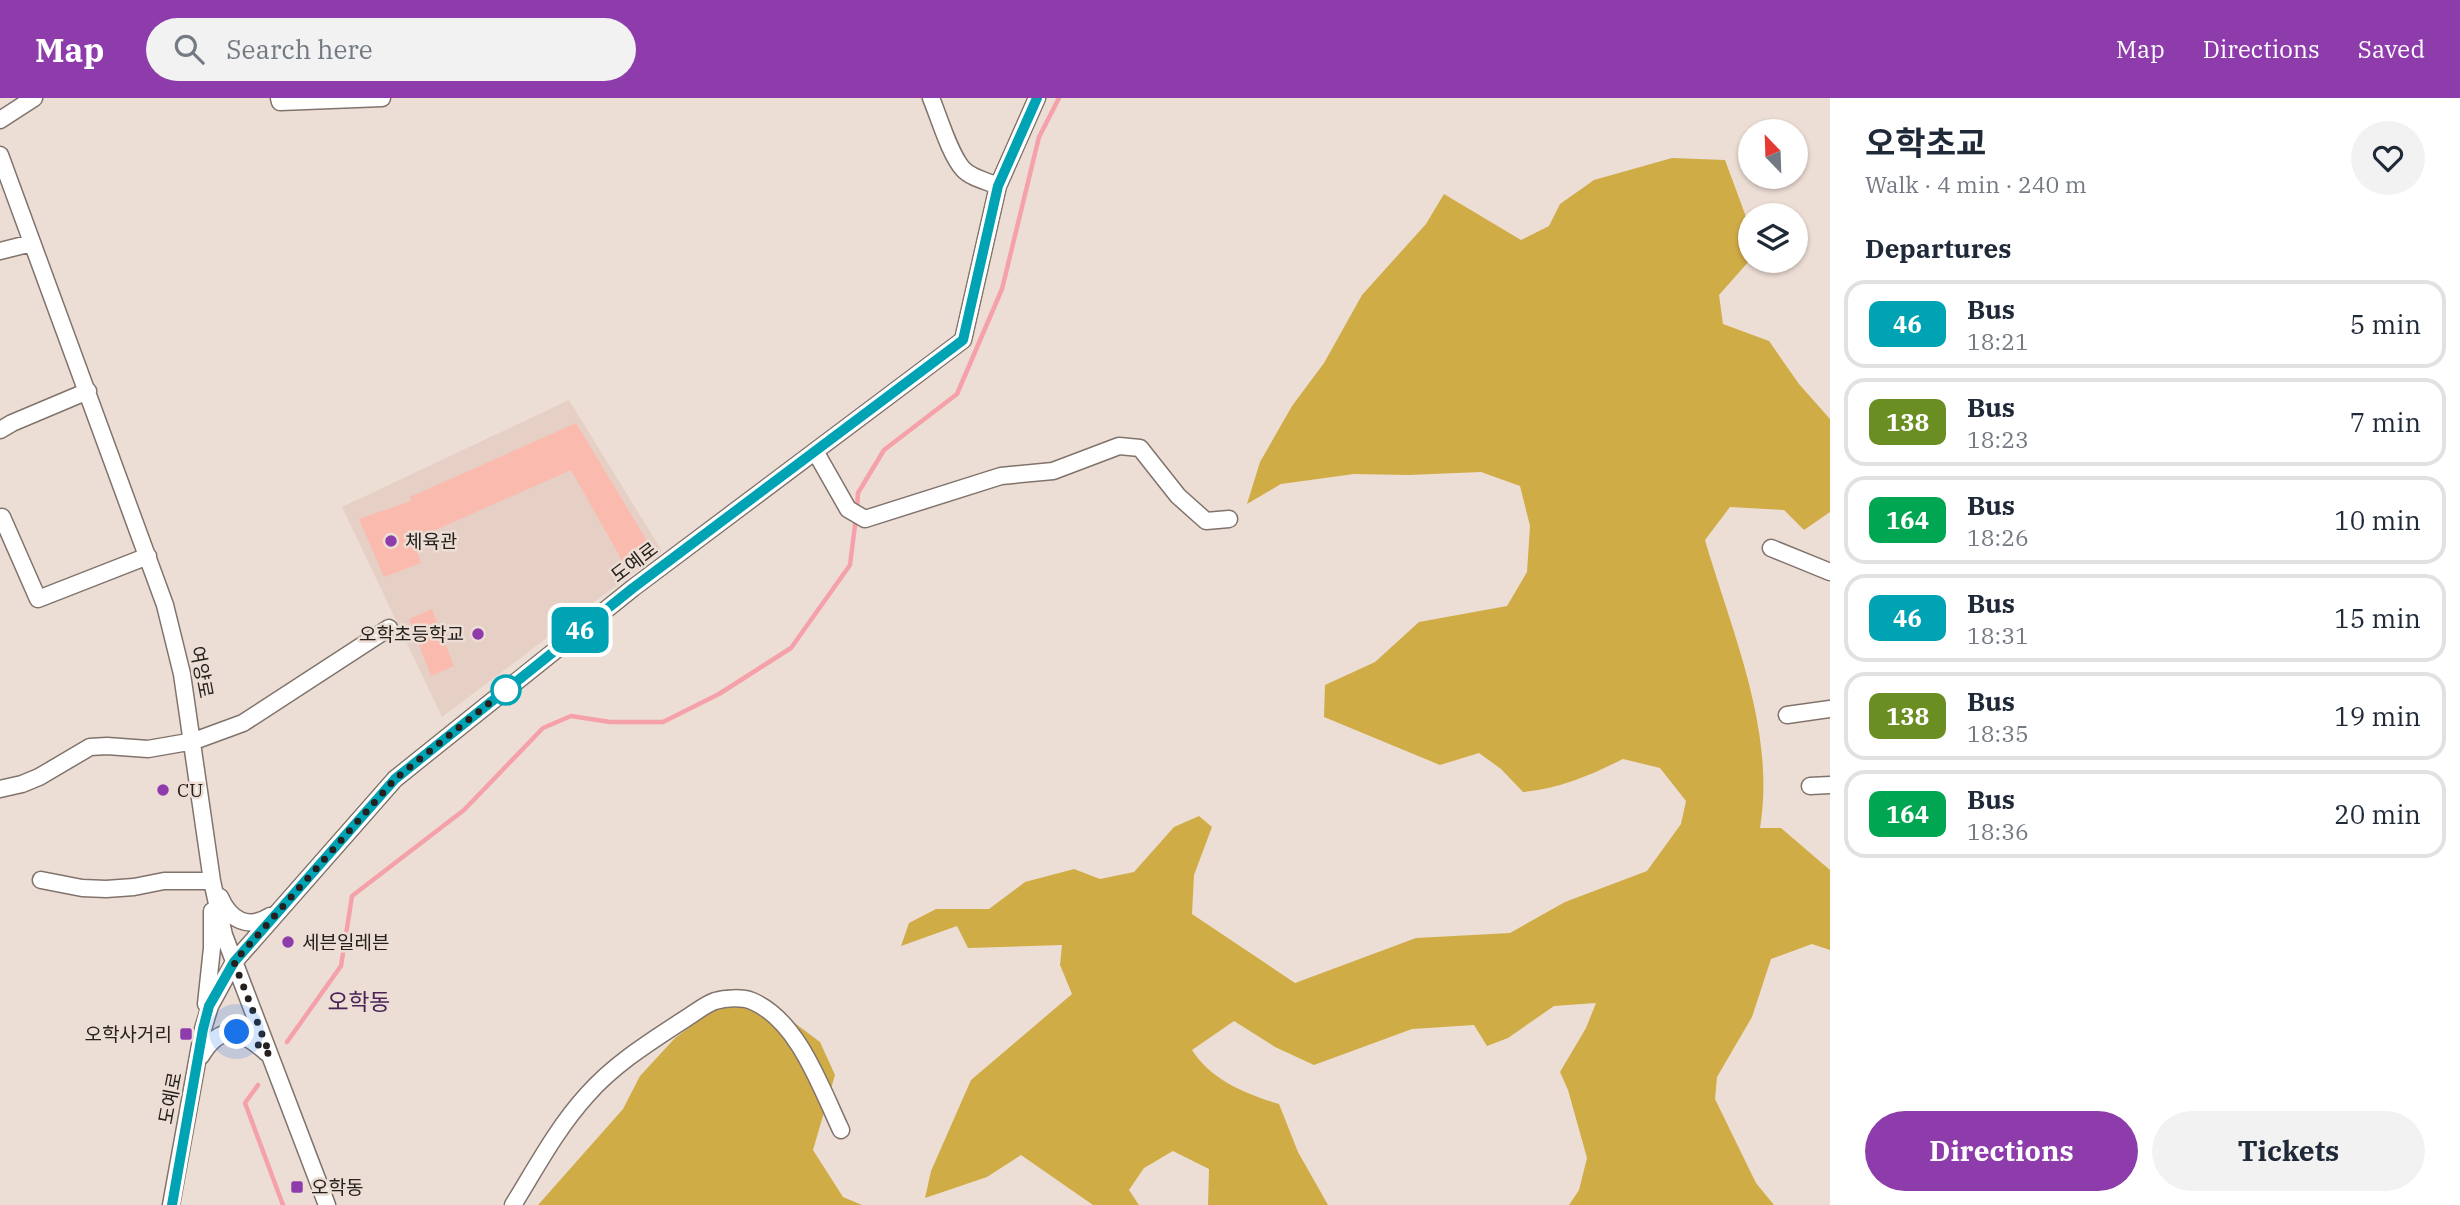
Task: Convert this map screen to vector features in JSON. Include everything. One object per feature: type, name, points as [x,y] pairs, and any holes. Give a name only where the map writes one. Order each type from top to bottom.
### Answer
[{"type":"street","points":[[0,120],[34,98]]},
{"type":"street","points":[[279,98],[280,102],[382,98]]},
{"type":"street","points":[[931,98],[963,170],[971,176],[998,186]]},
{"type":"street","name":"도예로","points":[[172,1205],[203,1029],[209,1006],[234,962],[395,779],[633,588],[963,340],[998,186],[1037,98]]},
{"type":"street","name":"여양로","points":[[0,155],[148,556],[174,636],[194,741],[212,881],[225,935],[327,1205]]},
{"type":"street","points":[[0,251],[32,243]]},
{"type":"street","points":[[0,430],[88,391]]},
{"type":"street","points":[[815,451],[848,509],[865,519],[1001,476],[1053,471],[1119,446],[1140,448],[1178,496],[1206,521],[1228,519]]},
{"type":"street","points":[[2,517],[38,599],[148,556]]},
{"type":"street","points":[[1771,548],[1830,572]]},
{"type":"street","points":[[0,789],[22,784],[90,747],[148,749],[194,741],[243,723],[389,628]]},
{"type":"street","points":[[1787,715],[1830,709]]},
{"type":"street","points":[[1810,786],[1830,785]]},
{"type":"street","points":[[41,880],[82,888],[106,889],[164,881],[212,881]]},
{"type":"street","points":[[212,881],[225,908],[242,923],[263,921],[278,911]]},
{"type":"street","points":[[203,1029],[212,948],[212,881]]},
{"type":"street","points":[[513,1205],[561,1128],[587,1094],[610,1071],[713,1001],[751,1001],[774,1016],[796,1039],[841,1130]]},
{"type":"street","points":[[198,1061],[208,1044],[226,1033],[237,1032],[250,1038],[270,1055]]},
{"type":"shaded area","points":[[1672,158],[1725,160],[1741,203],[1738,203],[1738,273],[1719,295],[1723,324],[1769,341],[1799,384],[1830,419],[1830,512],[1804,530],[1784,510],[1730,507],[1705,540],[1749,682],[1757,718],[1763,791],[1760,828],[1781,828],[1830,870],[1830,950],[1812,944],[1771,959],[1752,1017],[1717,1077],[1715,1099],[1756,1183],[1774,1205],[1569,1205],[1579,1190],[1587,1158],[1568,1090],[1560,1072],[1586,1028],[1596,1003],[1554,1006],[1508,1038],[1487,1046],[1474,1025],[1412,1029],[1314,1065],[1275,1047],[1234,1021],[1192,1050],[1209,1070],[1230,1085],[1279,1104],[1298,1152],[1328,1205],[1208,1205],[1209,1169],[1173,1151],[1144,1168],[1129,1190],[1139,1205],[1093,1205],[1021,1155],[987,1177],[925,1198],[931,1171],[971,1080],[1072,994],[1060,965],[1062,945],[968,948],[957,926],[901,946],[909,923],[936,909],[989,909],[1025,882],[1074,869],[1100,879],[1134,872],[1174,827],[1199,816],[1212,827],[1194,875],[1192,914],[1295,983],[1416,938],[1510,933],[1565,902],[1647,871],[1681,824],[1686,801],[1660,768],[1623,759],[1574,780],[1523,792],[1501,769],[1479,753],[1440,765],[1324,717],[1325,685],[1375,662],[1419,622],[1507,606],[1527,572],[1530,526],[1520,486],[1481,472],[1354,474],[1281,484],[1247,504],[1260,462],[1292,406],[1324,363],[1362,295],[1426,224],[1444,194],[1521,240],[1549,226],[1560,204],[1594,180]]},
{"type":"shaded area","name":"오학초등학교","points":[[569,400],[662,551],[442,717],[342,507]]},
{"type":"shaded area","points":[[772,1006],[820,1042],[835,1075],[813,1150],[843,1197],[862,1205],[538,1205],[623,1109],[640,1076],[675,1038],[716,1008]]},
{"type":"building","points":[[576,423],[650,546],[624,564],[571,470],[413,540],[421,563],[384,577],[359,519],[411,501],[410,497]]},
{"type":"building","points":[[432,609],[454,666],[431,676],[409,619]]},
{"type":"waterway","points":[[857,508],[858,493],[884,450],[957,394],[1002,289],[1039,137],[1059,98]]},
{"type":"waterway","points":[[287,1042],[341,966],[352,896],[464,810],[543,728],[571,716],[610,722],[663,722],[719,694],[791,648],[850,565],[856,517]]},
{"type":"waterway","points":[[258,1085],[245,1103],[283,1205]]},
{"type":"bus line","name":"46","points":[[172,1205],[203,1029],[209,1006],[234,962],[395,779],[633,588],[963,340],[998,186],[1037,98]]},
{"type":"place","name":"체육관","points":[[391,541]]},
{"type":"place","name":"오학초등학교","points":[[478,634]]},
{"type":"place","name":"CU","points":[[163,790]]},
{"type":"place","name":"세븐일레븐","points":[[288,942]]},
{"type":"place","name":"오학사거리","points":[[186,1034]]},
{"type":"place","name":"오학동","points":[[297,1187]]},
{"type":"district","name":"오학동","points":[[359,1002]]},
{"type":"route","points":[[237,1032],[250,1038],[270,1055],[234,962],[395,779],[508,688],[506,690]]}]
